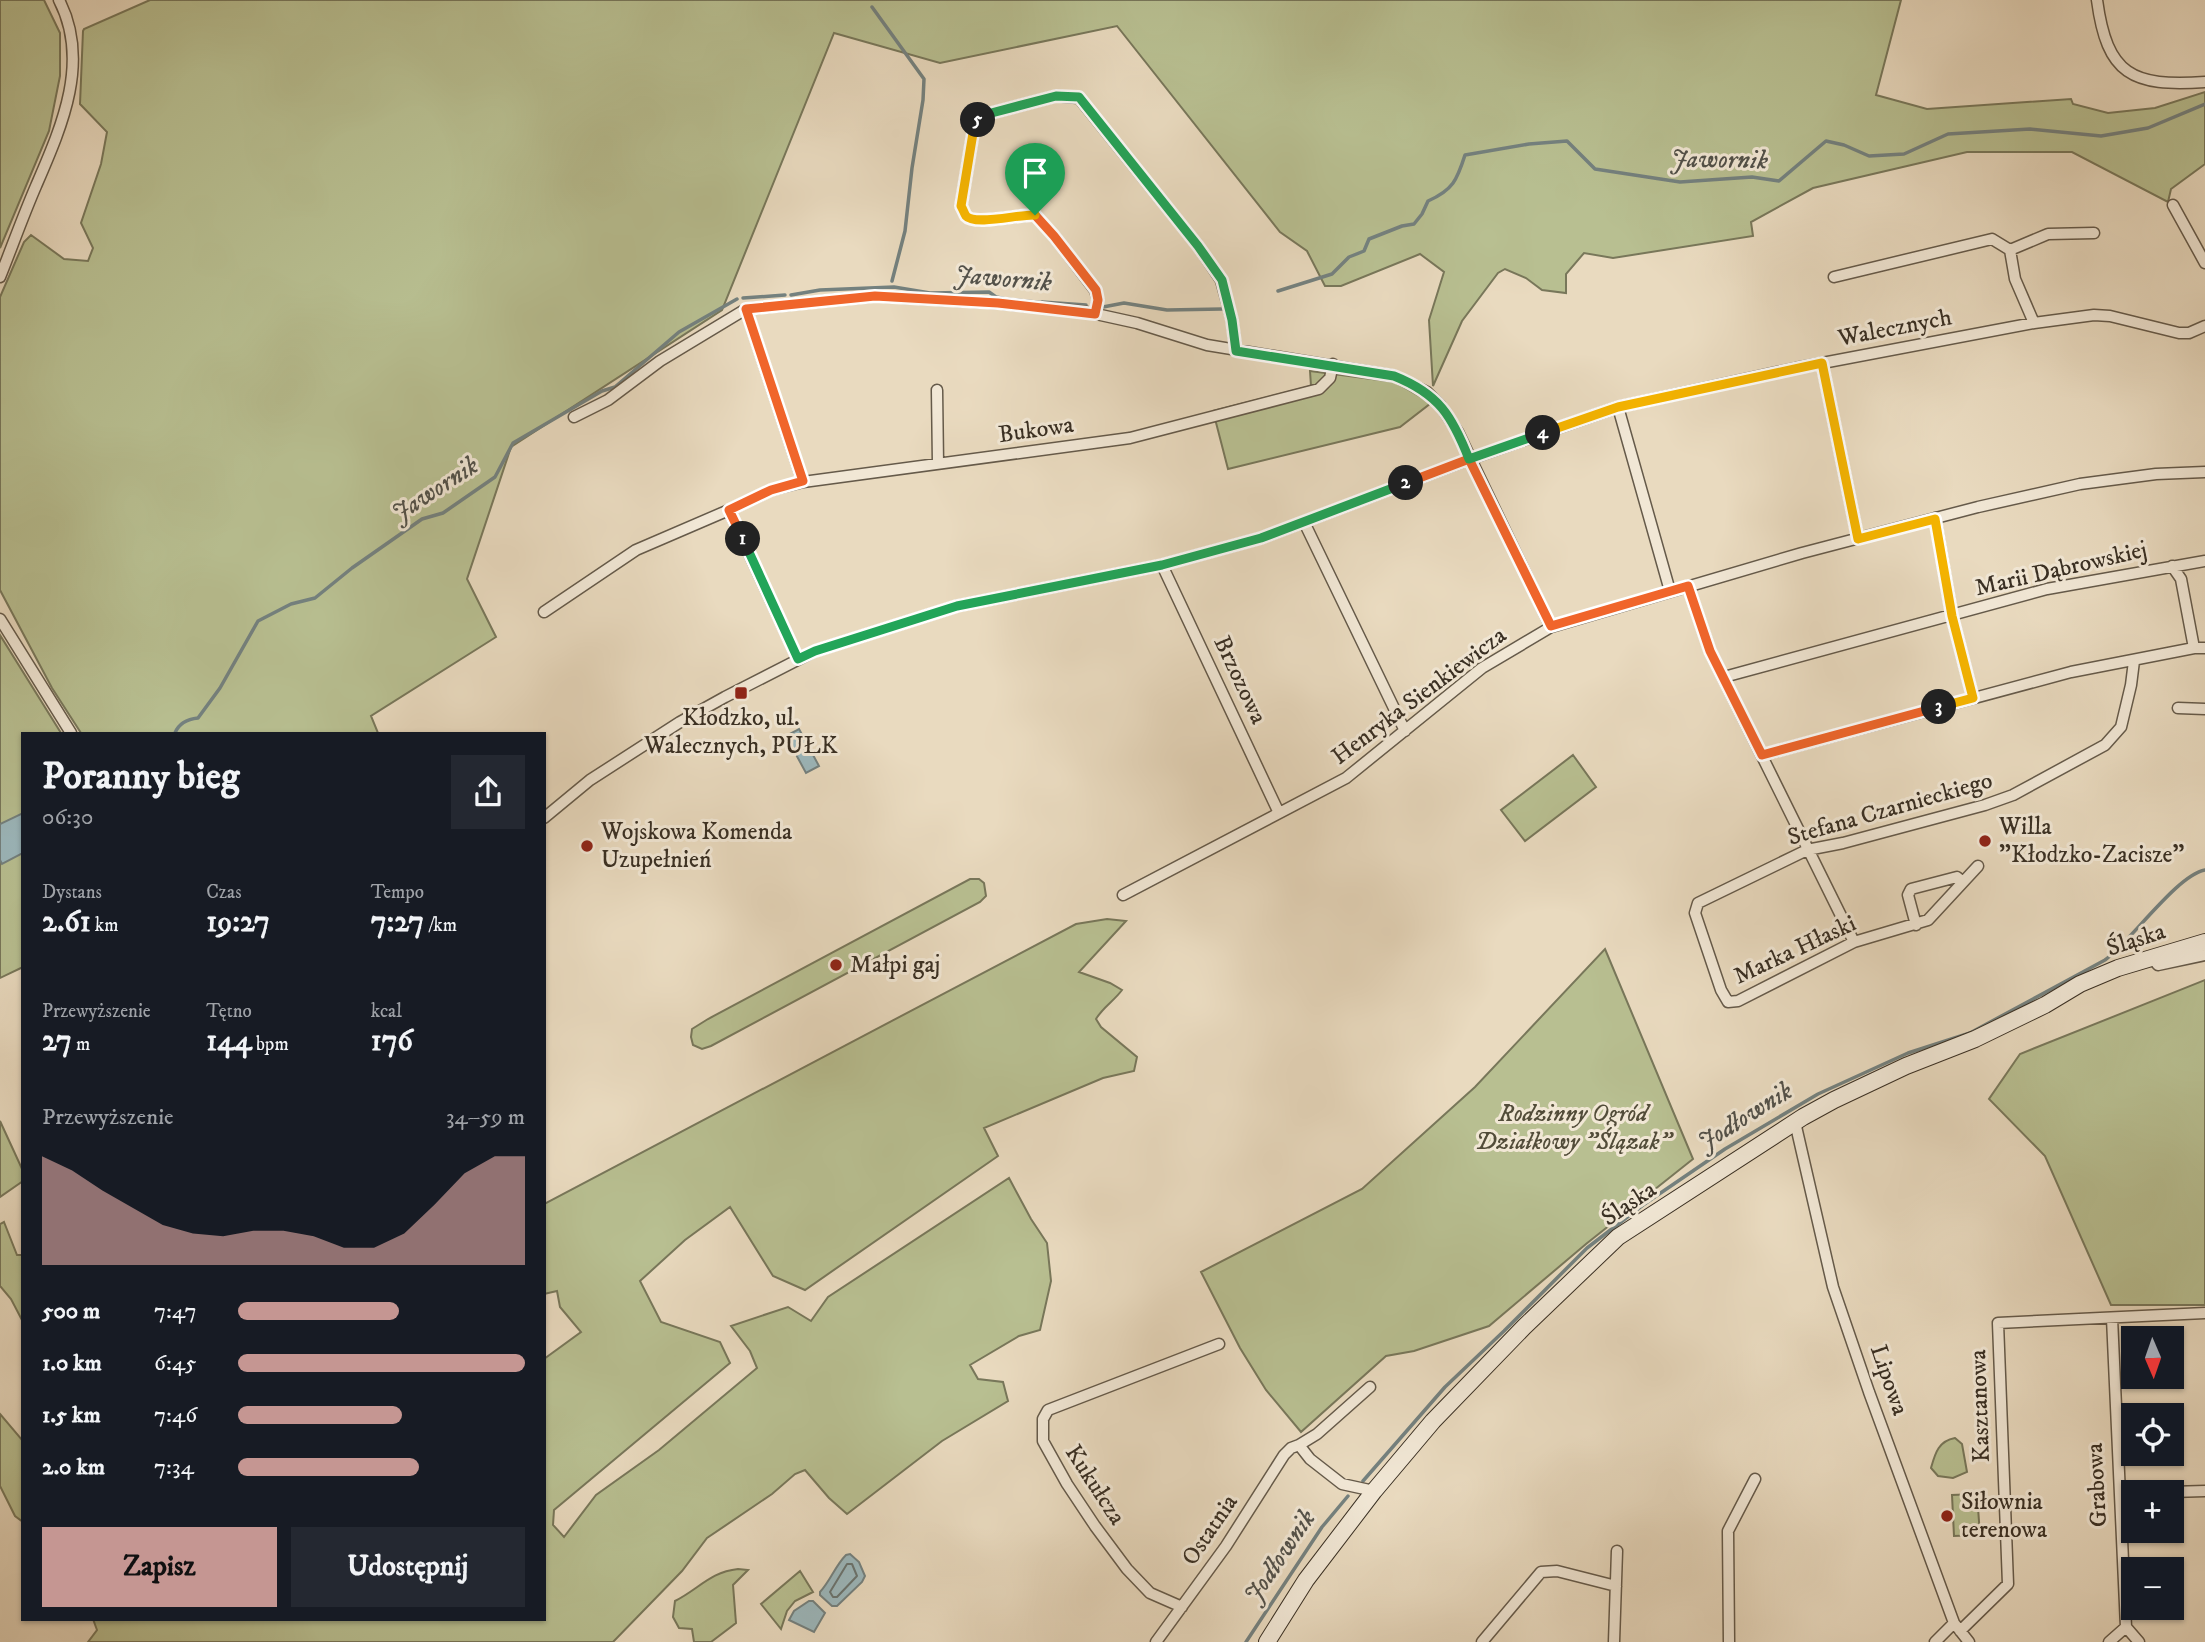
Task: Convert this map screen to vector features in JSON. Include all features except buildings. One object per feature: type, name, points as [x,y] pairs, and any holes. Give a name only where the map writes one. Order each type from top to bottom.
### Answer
[{"type":"street","points":[[0,277],[54,145],[70,91],[72,38],[69,22],[59,0]]},
{"type":"street","points":[[2097,0],[2104,38],[2113,58],[2126,72],[2160,82],[2205,82]]},
{"type":"street","points":[[1095,314],[1098,300],[1096,290],[1035,215],[1022,214],[975,221],[967,217],[961,206],[974,127],[980,116],[1056,96],[1079,97],[1222,280],[1236,351]]},
{"type":"street","points":[[2173,205],[2205,263]]},
{"type":"street","points":[[2010,250],[2048,234],[2094,233]]},
{"type":"street","points":[[1834,277],[1992,239],[2010,250],[2015,279],[2034,323]]},
{"type":"street","points":[[573,416],[608,400],[660,361],[746,309],[875,296],[998,303],[1095,314],[1137,323],[1207,345],[1394,376],[1427,391],[1458,432],[1551,626]]},
{"type":"street","points":[[746,309],[803,481]]},
{"type":"street","name":"Walecznych","points":[[546,816],[590,780],[680,722],[798,659],[827,647],[957,606],[1162,565],[1261,538],[1469,459],[1618,407],[1822,363],[2094,314],[2179,333],[2205,326]]},
{"type":"street","points":[[1822,363],[1858,539]]},
{"type":"street","name":"Bukowa","points":[[544,612],[636,550],[771,490],[803,481],[1130,438],[1318,389],[1330,378],[1333,365]]},
{"type":"street","points":[[937,390],[938,464]]},
{"type":"street","points":[[1618,407],[1670,591]]},
{"type":"street","name":"Henryka Sienkiewicza","points":[[1123,895],[1346,778],[1482,668],[1551,626],[1858,539],[2080,484],[2156,474],[2205,472]]},
{"type":"street","points":[[729,510],[798,659]]},
{"type":"street","points":[[1935,519],[1952,616],[1973,698]]},
{"type":"street","points":[[1304,522],[1405,731]]},
{"type":"street","name":"Marii Dąbrowskiej","points":[[1724,677],[2048,589],[2205,561]]},
{"type":"street","name":"Brzozowa","points":[[1162,565],[1279,813]]},
{"type":"street","points":[[1762,755],[2071,672],[2199,648],[2181,579],[2172,566]]},
{"type":"street","points":[[1688,586],[1710,651],[1854,943]]},
{"type":"street","points":[[0,619],[70,732]]},
{"type":"street","name":"Stefana Czarnieckiego","points":[[1728,1002],[1721,990],[1695,913],[1698,903],[1807,850],[1985,805],[2012,795],[2105,745],[2121,727],[2134,661]]},
{"type":"street","points":[[2178,708],[2205,709]]},
{"type":"street","name":"Marka Hłaski","points":[[1728,1002],[1738,1001],[1854,943],[1928,920],[1978,866]]},
{"type":"street","points":[[1916,925],[1908,895],[1911,889],[1957,877],[1963,882]]},
{"type":"street","name":"Śląska","points":[[1267,1642],[1306,1580],[1374,1491],[1433,1421],[1524,1327],[1618,1237],[1795,1122],[1834,1100],[1906,1066],[1975,1039],[2045,1005],[2080,984],[2118,968],[2205,942]]},
{"type":"street","points":[[2152,958],[2158,965],[2205,956]]},
{"type":"street","name":"Lipowa","points":[[1795,1122],[1833,1287],[1869,1392],[1957,1627],[1969,1642]]},
{"type":"street","name":"Kasztanowa","points":[[1957,1627],[2008,1584],[1998,1323],[2205,1313]]},
{"type":"street","name":"Grabowa","points":[[2112,1318],[2126,1627]]},
{"type":"street","name":"Kukułcza","points":[[1182,1607],[1150,1592],[1127,1569],[1051,1457],[1043,1441],[1043,1419],[1048,1410],[1219,1344]]},
{"type":"street","name":"Ostatnia","points":[[1156,1642],[1226,1546],[1284,1455],[1317,1434],[1370,1387]]},
{"type":"street","points":[[1299,1445],[1310,1459],[1342,1484],[1374,1491]]},
{"type":"street","points":[[1728,1642],[1728,1531],[1755,1479]]},
{"type":"street","points":[[2184,1492],[2205,1491]]},
{"type":"street","points":[[1614,1642],[1617,1551]]},
{"type":"street","points":[[1482,1642],[1541,1572],[1557,1570],[1616,1586]]},
{"type":"street","points":[[1935,1642],[1957,1627]]},
{"type":"street","points":[[2109,1642],[2126,1627],[2139,1642]]},
{"type":"green space","points":[[0,0],[44,0],[60,33],[60,76],[49,131],[0,248]]},
{"type":"green space","points":[[150,0],[1901,0],[1876,95],[1927,109],[2071,99],[2073,104],[2108,113],[2155,108],[2205,92],[2205,164],[2171,189],[2168,202],[2072,152],[1967,152],[1813,188],[1751,222],[1753,236],[1613,258],[1584,253],[1566,274],[1566,293],[1542,290],[1526,278],[1505,269],[1498,273],[1462,321],[1433,386],[1429,320],[1444,272],[1420,254],[1341,286],[1325,286],[1307,251],[1280,232],[1117,26],[940,63],[834,33],[722,310],[511,447],[467,579],[496,637],[371,716],[378,732],[80,732],[52,688],[0,590],[0,297],[24,242],[31,235],[64,259],[88,261],[93,248],[81,223],[101,164],[107,132],[80,104],[84,29]]},
{"type":"green space","points":[[1310,371],[1395,382],[1431,403],[1400,427],[1228,469],[1213,411],[1311,386]]},
{"type":"green space","points":[[0,635],[60,732],[21,732],[21,968],[0,978]]},
{"type":"green space","points":[[1573,755],[1596,787],[1525,841],[1501,810]]},
{"type":"green space","name":"Małpi gaj","points":[[970,879],[979,879],[984,883],[986,896],[980,902],[711,1046],[702,1049],[693,1045],[692,1029],[708,1019]]},
{"type":"green space","points":[[1107,919],[1126,921],[1079,972],[1122,990],[1096,1019],[1101,1027],[1137,1057],[1134,1071],[1103,1078],[984,1128],[998,1156],[805,1290],[773,1276],[730,1207],[685,1240],[640,1281],[661,1322],[720,1342],[730,1363],[554,1510],[553,1525],[564,1537],[596,1495],[659,1450],[757,1368],[750,1351],[731,1326],[788,1307],[811,1321],[828,1297],[1009,1178],[1047,1243],[1051,1281],[1040,1330],[1019,1336],[970,1365],[978,1379],[1003,1382],[1008,1401],[942,1441],[847,1514],[805,1470],[795,1474],[772,1494],[707,1538],[682,1571],[613,1642],[88,1642],[97,1630],[94,1621],[546,1621],[546,1358],[581,1332],[560,1307],[557,1291],[546,1294],[546,1203],[1076,924]]},
{"type":"green space","name":"Rodzinny Ogród Działkowy \"Ślązak\"","points":[[1605,949],[1693,1159],[1489,1326],[1414,1351],[1386,1356],[1301,1432],[1266,1390],[1240,1348],[1201,1272],[1362,1189],[1475,1087]]},
{"type":"green space","points":[[2205,980],[2205,1305],[2111,1305],[2045,1156],[1989,1099],[2020,1054]]},
{"type":"green space","points":[[0,1121],[21,1167],[21,1182],[0,1197]]},
{"type":"green space","points":[[4,1222],[17,1255],[21,1255],[21,1318],[11,1299],[0,1286],[0,1224]]},
{"type":"green space","points":[[0,1414],[21,1439],[21,1520],[15,1516],[0,1486]]},
{"type":"green space","points":[[1955,1438],[1962,1444],[1967,1472],[1953,1478],[1938,1476],[1931,1468],[1936,1453],[1941,1445]]},
{"type":"green space","points":[[1977,1494],[1980,1535],[1954,1536],[1952,1495]]},
{"type":"green space","points":[[738,1569],[748,1570],[733,1585],[736,1623],[711,1642],[694,1642],[692,1629],[679,1628],[673,1617],[675,1601],[712,1577]]},
{"type":"green space","points":[[800,1571],[813,1592],[795,1601],[787,1611],[781,1629],[761,1604]]},
{"type":"water","points":[[799,729],[819,766],[806,773],[786,736]]},
{"type":"water","points":[[21,814],[21,854],[2,864],[0,860],[0,824]]},
{"type":"water","points":[[850,1554],[859,1562],[865,1576],[837,1606],[832,1606],[820,1592],[842,1559]]},
{"type":"water","points":[[813,1601],[825,1613],[814,1632],[789,1620],[794,1611]]},
{"type":"waterway","points":[[872,7],[924,79],[905,231],[892,281]]},
{"type":"waterway","name":"Jawornik","points":[[1278,291],[1332,274],[1349,257],[1364,251],[1369,239],[1414,224],[1428,201],[1443,193],[1453,183],[1465,155],[1529,144],[1567,141],[1595,169],[1680,182],[1752,177],[1779,181],[1826,141],[1844,145],[1869,156],[1904,154],[1948,134],[2030,129],[2101,136],[2148,128],[2205,104]]},
{"type":"waterway","name":"Jawornik","points":[[791,295],[820,290],[894,287],[930,293],[989,292],[1006,299]]},
{"type":"waterway","name":"Jawornik","points":[[743,298],[785,295]]},
{"type":"waterway","name":"Jawornik","points":[[176,732],[184,722],[198,718],[220,688],[258,621],[291,604],[315,598],[352,568],[422,519],[443,513],[495,477],[513,443],[602,391],[615,387],[679,332],[737,299]]},
{"type":"waterway","name":"Jawornik","points":[[1042,302],[1086,305]]},
{"type":"waterway","name":"Jawornik","points":[[1103,307],[1124,303],[1167,310],[1222,309]]},
{"type":"waterway","name":"Jodłownik","points":[[1363,1481],[1445,1387],[1587,1248],[1643,1205],[1725,1149],[1818,1094],[1908,1053],[1970,1033],[2105,960],[2181,884],[2205,870]]},
{"type":"waterway","name":"Jodłownik","points":[[1246,1642],[1322,1527],[1348,1496]]},
{"type":"place","name":"Kłodzko, ul. Walecznych, PUŁK","points":[[741,693]]},
{"type":"place","name":"Willa \"Kłodzko-Zacisze\"","points":[[1985,841]]},
{"type":"place","name":"Wojskowa Komenda Uzupełnień","points":[[587,846]]},
{"type":"place","name":"Małpi gaj","points":[[836,965]]},
{"type":"place","name":"Siłownia terenowa","points":[[1947,1516]]},
{"type":"route","points":[[1035,215],[1022,214],[975,221],[967,217],[961,206],[974,127],[980,116],[1056,96],[1079,97],[1222,280],[1236,351],[1394,376],[1411,383],[1427,391],[1440,405],[1458,432],[1469,459],[1618,407],[1822,363],[1858,539],[1935,519],[1952,616],[1973,698],[1762,755],[1710,651],[1688,586],[1551,626],[1469,459],[1261,538],[1162,565],[957,606],[815,651],[798,659],[729,510],[771,490],[803,481],[746,309],[875,296],[998,303],[1095,314],[1098,300],[1096,290],[1035,215]]}]
